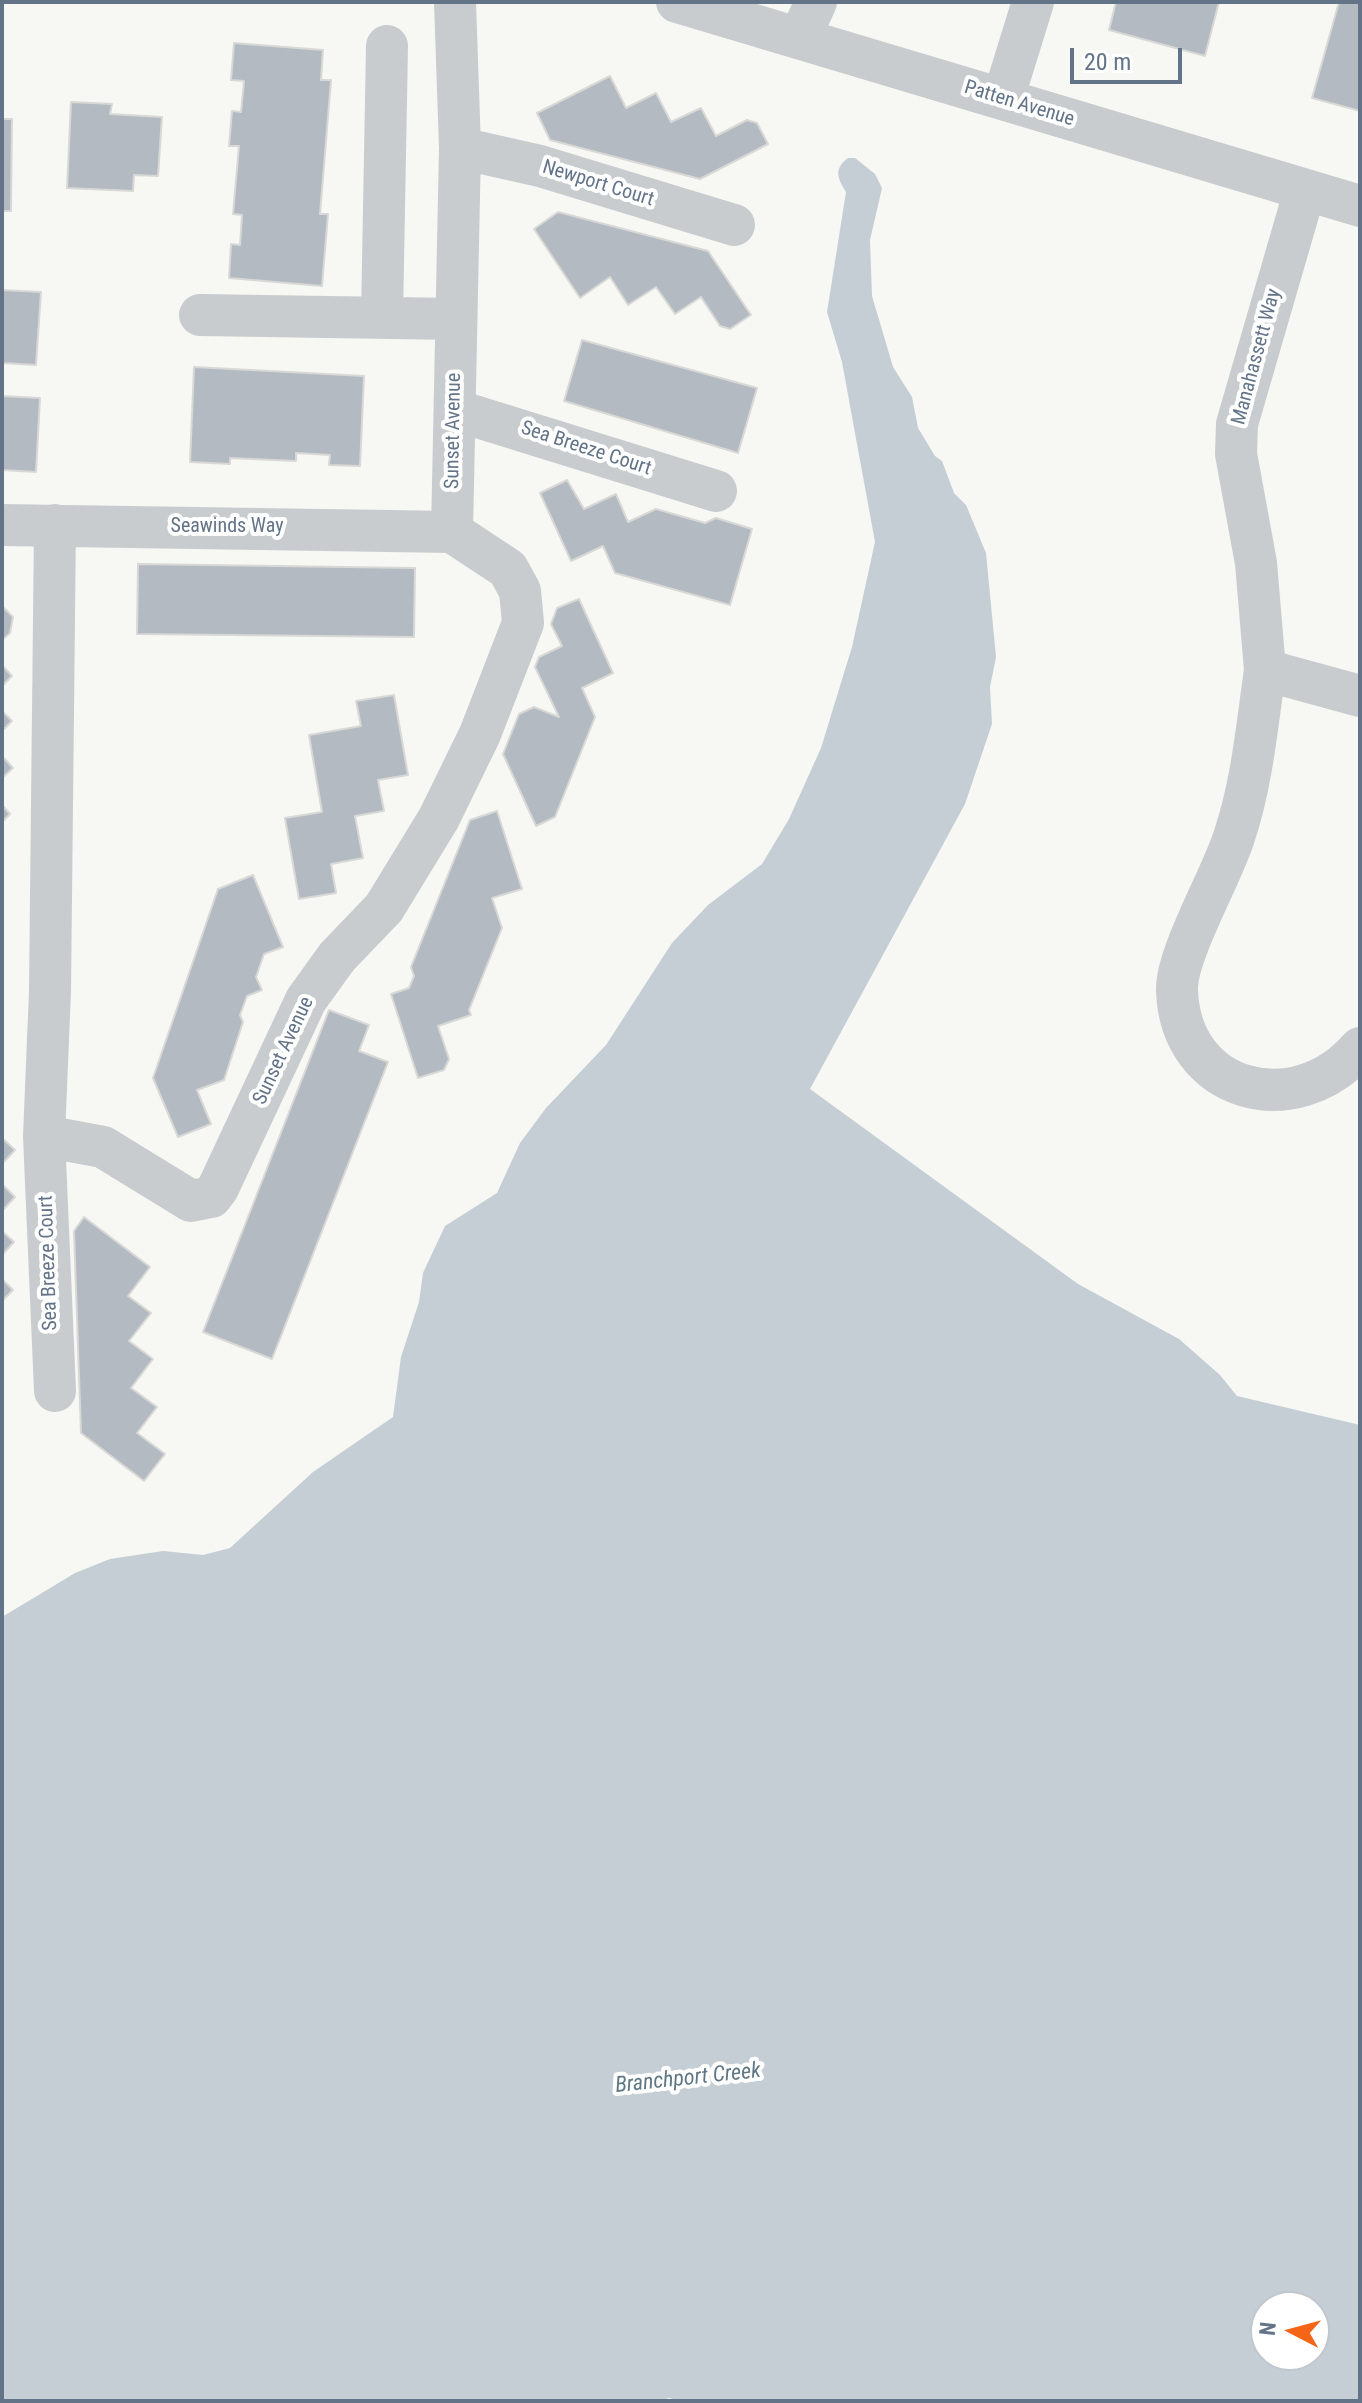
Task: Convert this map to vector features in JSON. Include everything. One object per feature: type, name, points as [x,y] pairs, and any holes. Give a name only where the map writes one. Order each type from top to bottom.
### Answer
[{"type":"street","name":"Sunset Avenue","points":[[44,1136],[103,1147],[191,1201],[211,1197],[306,1000],[337,957],[384,908],[439,818],[480,734],[523,623],[520,591],[508,569],[452,532],[460,148],[455,2]]},
{"type":"street","name":"Patten Avenue","points":[[677,2],[808,20],[1003,99],[1360,206]]},
{"type":"street","points":[[1003,99],[1033,2]]},
{"type":"street","points":[[382,317],[387,46]]},
{"type":"street","name":"Newport Court","points":[[460,148],[540,166],[734,225]]},
{"type":"street","name":"Manahassett Way","points":[[1305,190],[1237,424],[1236,454],[1256,563],[1265,670],[1250,777],[1235,837],[1214,892],[1180,963],[1177,989],[1181,1020],[1195,1049],[1216,1072],[1240,1084],[1272,1091],[1323,1081],[1345,1066],[1360,1048]]},
{"type":"street","points":[[200,315],[456,319]]},
{"type":"street","name":"Sea Breeze Court","points":[[455,410],[716,491]]},
{"type":"street","name":"Seawinds Way","points":[[2,525],[452,532]]},
{"type":"street","points":[[44,1136],[50,991],[55,525]]},
{"type":"street","points":[[1265,670],[1360,696]]},
{"type":"street","name":"Sea Breeze Court","points":[[44,1136],[55,1391]]},
{"type":"water","name":"Branchport Creek","points":[[848,158],[855,158],[875,174],[882,188],[870,240],[872,296],[893,367],[912,397],[918,428],[935,456],[942,461],[954,493],[966,505],[986,553],[996,657],[990,687],[992,724],[965,804],[810,1089],[1078,1284],[1179,1339],[1220,1375],[1237,1396],[1360,1425],[1360,2401],[678,2401],[670,2398],[653,2401],[2,2401],[2,1617],[75,1573],[110,1559],[163,1551],[203,1555],[230,1548],[313,1472],[393,1417],[401,1357],[419,1302],[423,1273],[445,1226],[497,1193],[520,1143],[546,1108],[606,1045],[672,943],[708,905],[762,864],[789,819],[821,748],[852,647],[875,542],[842,362],[827,312],[846,192],[838,174],[840,166]]},
{"type":"building","points":[[1116,2],[1219,2],[1205,56],[1109,30]]},
{"type":"building","points":[[1339,2],[1360,2],[1360,111],[1312,98]]},
{"type":"building","points":[[234,43],[323,50],[321,80],[331,80],[320,214],[328,214],[322,286],[229,278],[231,244],[240,245],[242,215],[233,214],[239,146],[229,146],[232,111],[241,112],[244,81],[231,80]]},
{"type":"building","points":[[610,76],[626,108],[656,93],[671,122],[701,108],[716,136],[747,120],[757,123],[768,144],[700,179],[550,140],[537,113]]},
{"type":"building","points":[[71,102],[112,104],[110,114],[162,117],[158,176],[134,175],[133,191],[67,188]]},
{"type":"building","points":[[2,119],[12,119],[11,211],[2,211]]},
{"type":"building","points":[[558,212],[708,251],[751,315],[730,329],[720,326],[701,297],[675,314],[656,287],[628,305],[610,277],[580,298],[534,229]]},
{"type":"building","points":[[2,290],[41,292],[36,365],[2,363]]},
{"type":"building","points":[[582,340],[757,388],[738,453],[564,401]]},
{"type":"building","points":[[194,367],[364,376],[360,466],[329,465],[330,455],[296,453],[296,461],[230,458],[230,464],[190,462]]},
{"type":"building","points":[[2,396],[40,398],[36,472],[2,470]]},
{"type":"building","points":[[567,480],[584,509],[616,494],[628,522],[656,509],[705,523],[716,518],[752,529],[730,605],[615,573],[603,546],[571,561],[540,493]]},
{"type":"building","points":[[138,564],[415,568],[414,637],[137,634]]},
{"type":"building","points":[[579,599],[613,673],[582,688],[595,717],[555,817],[536,826],[503,754],[519,714],[534,707],[559,717],[535,667],[539,657],[562,646],[551,624],[557,608]]},
{"type":"building","points":[[2,606],[13,617],[10,633],[2,640]]},
{"type":"building","points":[[2,665],[12,676],[2,686]]},
{"type":"building","points":[[394,695],[408,775],[378,780],[384,811],[355,816],[363,858],[331,864],[336,893],[299,899],[285,818],[322,812],[309,735],[361,726],[356,701]]},
{"type":"building","points":[[2,711],[12,721],[2,731]]},
{"type":"building","points":[[2,756],[13,768],[2,778]]},
{"type":"building","points":[[2,805],[10,814],[2,822]]},
{"type":"building","points":[[497,811],[522,889],[492,898],[502,928],[469,1010],[471,1015],[438,1026],[449,1059],[444,1070],[418,1078],[391,994],[409,988],[414,976],[411,967],[470,820]]},
{"type":"building","points":[[253,875],[283,947],[264,954],[256,977],[262,990],[247,996],[240,1015],[243,1022],[224,1080],[197,1090],[211,1124],[178,1137],[153,1078],[218,889]]},
{"type":"building","points":[[329,1010],[369,1025],[359,1051],[388,1062],[272,1359],[203,1332]]},
{"type":"building","points":[[2,1138],[15,1150],[2,1164]]},
{"type":"building","points":[[2,1184],[15,1197],[2,1211]]},
{"type":"building","points":[[84,1217],[150,1267],[128,1296],[151,1313],[129,1341],[153,1359],[131,1388],[157,1407],[137,1433],[165,1454],[144,1481],[81,1433],[74,1231]]},
{"type":"building","points":[[2,1231],[14,1242],[2,1255]]},
{"type":"building","points":[[2,1279],[13,1290],[2,1301]]}]
